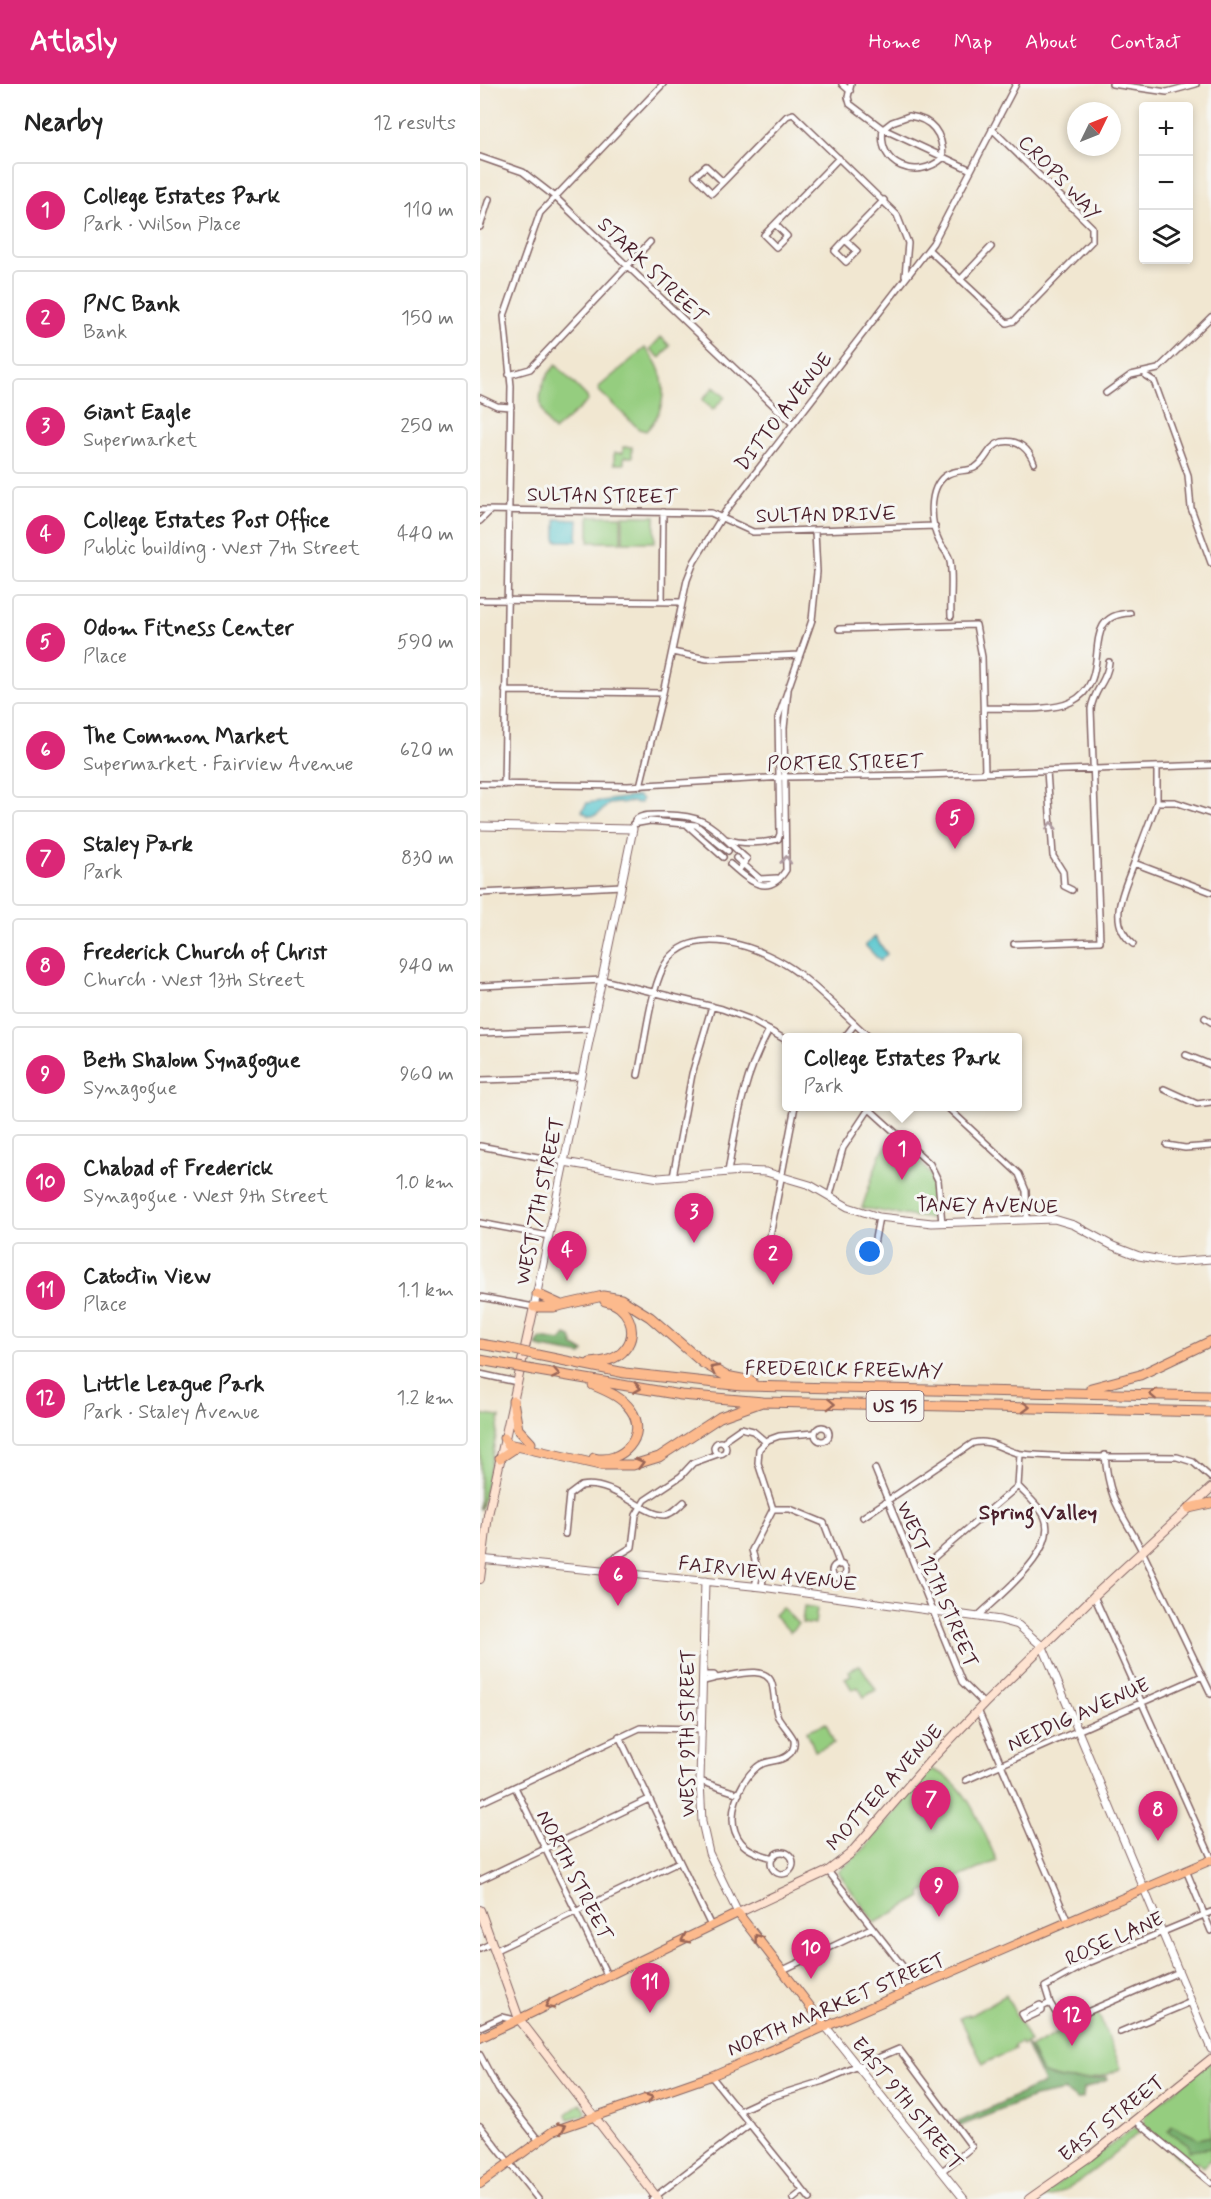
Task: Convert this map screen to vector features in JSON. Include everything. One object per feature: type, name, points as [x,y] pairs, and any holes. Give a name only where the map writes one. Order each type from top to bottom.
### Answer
[{"type":"highway","points":[[537,1294],[548,1301],[562,1305]]},
{"type":"highway","points":[[534,1307],[562,1305],[603,1296],[621,1299],[650,1317],[695,1358],[711,1368],[739,1379],[790,1387]]},
{"type":"highway","points":[[534,1307],[538,1312],[551,1313],[603,1301],[614,1303],[624,1311],[631,1329],[626,1348],[612,1359],[582,1364]]},
{"type":"highway","points":[[1062,1391],[1120,1382],[1211,1341]]},
{"type":"highway","name":"FREDERICK FREEWAY","points":[[480,1344],[685,1381],[790,1387],[1062,1391],[1211,1396]]},
{"type":"highway","name":"FREDERICK FREEWAY","points":[[480,1360],[681,1395],[763,1402],[1211,1412]]},
{"type":"highway","points":[[504,1438],[601,1460],[620,1455],[633,1444],[636,1425],[634,1414],[612,1393],[580,1379]]},
{"type":"highway","points":[[513,1401],[518,1429],[531,1443]]},
{"type":"highway","points":[[504,1438],[508,1444],[600,1466],[633,1465],[658,1457],[720,1417],[763,1402]]},
{"type":"highway","points":[[500,1458],[518,1446]]},
{"type":"highway","points":[[1189,1508],[1211,1503]]},
{"type":"main road","name":"WEST 7TH STREET","points":[[480,1580],[488,1515],[534,1307]]},
{"type":"main road","name":"MOTTER AVENUE","points":[[480,2037],[828,1871],[855,1849],[929,1762],[981,1707],[1094,1596],[1211,1488]]},
{"type":"main road","name":"NORTH MARKET STREET","points":[[480,2184],[553,2131],[711,2076],[1211,1859]]},
{"type":"main road","points":[[480,1910],[517,2019],[655,2198]]},
{"type":"main road","name":"WEST 9TH STREET","points":[[738,1913],[826,2027]]},
{"type":"main road","name":"EAST STREET","points":[[1029,2199],[1064,2176],[1211,2059]]},
{"type":"street","points":[[504,785],[507,509],[511,407],[505,309],[536,221],[543,208],[663,84]]},
{"type":"street","points":[[842,84],[850,87],[850,104],[884,129],[971,170]]},
{"type":"street","name":"DITTO AVENUE","points":[[640,786],[682,602],[694,562],[722,516],[929,249],[940,232],[1016,84]]},
{"type":"street","points":[[1112,84],[1167,92],[1196,84]]},
{"type":"street","points":[[723,182],[708,166],[704,166],[695,176],[712,193],[723,182],[791,114],[884,200],[897,215],[904,230],[908,258],[905,278]]},
{"type":"street","points":[[884,129],[900,118],[909,116],[926,120],[940,136],[943,158]]},
{"type":"street","points":[[884,129],[886,152],[898,165],[922,170],[943,158]]},
{"type":"street","name":"CROPS WAY","points":[[929,249],[999,318],[1011,322],[1056,279],[1094,237],[1089,224],[992,129]]},
{"type":"street","name":"STARK STREET","points":[[480,157],[523,172],[554,196],[792,423]]},
{"type":"street","points":[[775,224],[839,158]]},
{"type":"street","points":[[480,227],[489,199]]},
{"type":"street","points":[[845,240],[884,200]]},
{"type":"street","points":[[509,375],[530,369],[650,242]]},
{"type":"street","points":[[960,280],[991,247]]},
{"type":"street","points":[[908,258],[919,261]]},
{"type":"street","points":[[1106,393],[1131,375],[1158,369],[1211,316]]},
{"type":"street","points":[[1146,376],[1155,381],[1188,475],[1191,508],[1211,563]]},
{"type":"street","points":[[480,398],[492,405],[511,407]]},
{"type":"street","points":[[951,616],[950,560],[940,543],[933,512],[935,494],[944,476],[977,467],[993,447],[1006,442],[1016,443],[1026,449],[1034,463]]},
{"type":"street","name":"SULTAN STREET","points":[[480,510],[711,513],[722,516]]},
{"type":"street","points":[[480,521],[490,511]]},
{"type":"street","points":[[662,602],[663,512]]},
{"type":"street","name":"SULTAN DRIVE","points":[[722,516],[753,532],[935,526]]},
{"type":"street","points":[[730,864],[753,884],[768,885],[786,870],[788,860],[778,718],[812,620],[817,572],[815,531]]},
{"type":"street","points":[[480,600],[682,602]]},
{"type":"street","points":[[984,708],[1059,706],[1076,699],[1086,691],[1095,676],[1097,643],[1104,624],[1117,615],[1130,613]]},
{"type":"street","points":[[839,629],[976,625],[977,641],[982,657],[985,773]]},
{"type":"street","points":[[672,652],[707,659],[800,655]]},
{"type":"street","points":[[1014,944],[1100,941],[1092,698],[1107,674],[1109,663]]},
{"type":"street","points":[[505,691],[663,693]]},
{"type":"street","name":"PORTER STREET","points":[[480,784],[640,786],[782,777],[1211,765]]},
{"type":"street","points":[[1133,944],[1122,931],[1118,914],[1157,802],[1157,767]]},
{"type":"street","points":[[1047,771],[1053,856],[1063,872],[1066,889],[1072,890]]},
{"type":"street","points":[[726,839],[735,842],[778,839],[782,777]]},
{"type":"street","points":[[1157,802],[1179,803],[1211,814]]},
{"type":"street","points":[[633,827],[635,820],[643,816],[696,816],[708,822],[747,860],[738,871]]},
{"type":"street","points":[[480,826],[633,827],[650,820],[680,822],[704,829],[728,851]]},
{"type":"street","points":[[680,822],[687,825],[723,857]]},
{"type":"street","name":"WEST 7TH STREET","points":[[534,1307],[623,886],[633,827]]},
{"type":"street","points":[[736,858],[760,879],[780,877]]},
{"type":"street","points":[[1134,863],[1211,892]]},
{"type":"street","points":[[480,893],[623,886]]},
{"type":"street","points":[[638,1075],[656,991],[664,967],[678,951],[695,942],[724,943],[756,951],[797,972],[865,1033]]},
{"type":"street","points":[[480,986],[603,980],[712,1006],[782,1038]]},
{"type":"street","points":[[673,1177],[692,1074],[712,1006]]},
{"type":"street","points":[[1205,1018],[1211,1022]]},
{"type":"street","points":[[848,1033],[855,1024]]},
{"type":"street","points":[[480,1033],[591,1029]]},
{"type":"street","points":[[728,1172],[742,1091],[752,1062],[769,1030]]},
{"type":"street","points":[[1186,1055],[1211,1065]]},
{"type":"street","points":[[480,1080],[582,1077]]},
{"type":"street","points":[[1164,1089],[1197,1104],[1211,1102]]},
{"type":"street","points":[[770,1236],[794,1111]]},
{"type":"street","points":[[830,1195],[843,1148],[866,1111]]},
{"type":"street","points":[[871,1111],[930,1164],[938,1180],[942,1223]]},
{"type":"street","points":[[950,1111],[1019,1174],[1026,1191],[1027,1218]]},
{"type":"street","points":[[1167,1144],[1185,1148],[1211,1146]]},
{"type":"street","name":"TANEY AVENUE","points":[[480,1146],[646,1176],[673,1177],[755,1171],[781,1175],[830,1195],[848,1207],[879,1217],[942,1223],[1027,1218],[1065,1221],[1113,1246],[1139,1256],[1173,1262],[1211,1259]]},
{"type":"street","points":[[872,1255],[879,1217]]},
{"type":"street","points":[[480,1223],[549,1236]]},
{"type":"street","points":[[480,1298],[534,1307]]},
{"type":"street","points":[[480,1374],[517,1382]]},
{"type":"street","points":[[609,1572],[611,1560],[629,1552],[632,1547],[635,1521],[641,1505],[650,1495],[681,1476],[693,1463],[726,1451],[724,1443],[728,1437],[741,1428],[757,1433],[766,1442]]},
{"type":"street","points":[[759,1587],[759,1570],[752,1550],[773,1509],[757,1459],[759,1449],[766,1442],[779,1436],[814,1434]]},
{"type":"street","points":[[862,1517],[973,1443],[991,1442],[1020,1454],[1177,1457],[1193,1462],[1211,1478]]},
{"type":"street","points":[[718,1454],[714,1450],[715,1444],[724,1443]]},
{"type":"street","points":[[978,1616],[1040,1555],[1046,1538],[1043,1515],[1018,1486],[1020,1454]]},
{"type":"street","points":[[1105,1455],[1110,1494],[1142,1551],[1211,1694]]},
{"type":"street","name":"WEST 12TH STREET","points":[[875,1469],[962,1682],[981,1707],[1068,1922]]},
{"type":"street","points":[[565,1534],[569,1495],[578,1487],[586,1485],[617,1492],[663,1515],[672,1513],[684,1502]]},
{"type":"street","points":[[918,1572],[1018,1486]]},
{"type":"street","points":[[773,1509],[790,1509],[824,1523],[840,1564]]},
{"type":"street","name":"FAIRVIEW AVENUE","points":[[481,1559],[759,1587],[978,1616],[1018,1625],[1043,1647]]},
{"type":"street","name":"WEST 9TH STREET","points":[[705,1581],[701,1784],[704,1837],[738,1913]]},
{"type":"street","points":[[1094,1596],[1211,1859]]},
{"type":"street","points":[[1043,1647],[1211,2049]]},
{"type":"street","points":[[704,1678],[749,1672],[768,1677],[772,1683],[778,1716],[794,1740],[790,1754],[757,1767],[739,1794],[733,1816],[738,1839],[750,1849],[773,1858]]},
{"type":"street","name":"NEIDIG AVENUE","points":[[966,1780],[1202,1676]]},
{"type":"street","points":[[480,1803],[640,1728],[702,1729]]},
{"type":"street","points":[[620,1736],[711,1926]]},
{"type":"street","points":[[701,1784],[714,1784],[739,1794]]},
{"type":"street","name":"NORTH STREET","points":[[515,1787],[608,1977]]},
{"type":"street","points":[[480,1880],[649,1798]]},
{"type":"street","points":[[778,1853],[788,1854],[793,1862],[791,1869],[786,1873],[779,1873],[773,1868],[773,1858],[778,1853]]},
{"type":"street","points":[[480,1949],[493,1947],[576,1911],[679,1862]]},
{"type":"street","points":[[1186,1870],[1211,1931]]},
{"type":"street","points":[[828,1871],[919,1987]]},
{"type":"street","name":"ROSE LANE","points":[[1050,2003],[1045,1987],[1088,1963],[1211,1912]]},
{"type":"street","points":[[783,1970],[871,1928]]},
{"type":"street","points":[[1042,2007],[1050,2003],[1062,2022],[1179,1972]]},
{"type":"street","points":[[1120,2032],[1191,2002]]},
{"type":"street","points":[[480,2027],[502,2017],[517,2019]]},
{"type":"street","name":"EAST 9TH STREET","points":[[826,2027],[963,2199]]},
{"type":"street","points":[[739,2111],[858,2067],[899,2049],[972,2147],[942,2172]]},
{"type":"street","points":[[480,2055],[498,2089],[538,2141]]},
{"type":"street","points":[[711,2076],[810,2199]]},
{"type":"street","points":[[1135,2121],[1211,2183]]},
{"type":"street","points":[[655,2198],[750,2124]]},
{"type":"street","points":[[480,2126],[538,2199]]},
{"type":"street","points":[[793,2199],[803,2191]]},
{"type":"green space","points":[[661,337],[670,346],[660,358],[650,349]]},
{"type":"green space","points":[[645,348],[653,357],[658,368],[663,389],[659,411],[646,431],[639,429],[599,391],[599,387]]},
{"type":"green space","points":[[556,365],[587,397],[588,401],[554,431],[543,415],[540,398],[545,381]]},
{"type":"green space","points":[[714,387],[725,397],[713,410],[702,400]]},
{"type":"green space","points":[[623,447],[632,447],[632,457],[624,457],[624,464],[614,464],[614,453],[623,453]]},
{"type":"green space","points":[[589,516],[621,516],[621,542],[589,542]]},
{"type":"green space","points":[[623,516],[655,516],[655,542],[623,542]]},
{"type":"green space","points":[[894,1137],[921,1162],[931,1176],[934,1218],[862,1208],[880,1154]]},
{"type":"green space","points":[[566,1335],[571,1337],[574,1346],[584,1352],[582,1355],[536,1345],[541,1338],[561,1341]]},
{"type":"green space","points":[[480,1414],[500,1417],[481,1509],[480,1509]]},
{"type":"green space","points":[[804,1606],[817,1608],[815,1625],[802,1623]]},
{"type":"green space","points":[[782,1607],[798,1624],[790,1632],[774,1615]]},
{"type":"green space","points":[[860,1665],[876,1690],[864,1697],[858,1687],[852,1690],[845,1678],[851,1675],[849,1671]]},
{"type":"green space","points":[[826,1723],[834,1743],[815,1751],[807,1731]]},
{"type":"green space","points":[[931,1769],[944,1775],[964,1795],[997,1861],[921,1893],[922,1897],[875,1923],[838,1872],[865,1848]]},
{"type":"green space","points":[[1006,1995],[1030,2042],[1022,2045],[1020,2042],[1014,2046],[1015,2049],[983,2064],[960,2018],[968,2014],[969,2016]]},
{"type":"green space","points":[[1097,2011],[1121,2068],[1112,2073],[1082,2080],[1062,2079],[1042,2073],[1030,2048],[1061,2031],[1063,2026]]},
{"type":"green space","points":[[1026,2045],[1030,2048],[1042,2073],[1066,2080],[1091,2080],[1107,2077],[1107,2080],[1084,2089],[1083,2098],[1077,2100],[1065,2091],[1034,2097],[960,2126],[957,2123],[1044,2083]]},
{"type":"green space","points":[[1211,2060],[1211,2159],[1204,2167],[1197,2161],[1191,2168],[1144,2128],[1144,2116]]},
{"type":"green space","points":[[581,2103],[586,2110],[585,2115],[568,2119],[567,2114]]},
{"type":"green space","points":[[1172,2126],[1199,2139],[1211,2136],[1211,2148],[1189,2151],[1189,2146],[1168,2131]]},
{"type":"green space","points":[[1137,2128],[1139,2133],[1090,2173],[1062,2191],[1037,2199]]},
{"type":"water","points":[[556,519],[578,520],[577,541],[556,541]]},
{"type":"water","points":[[638,796],[642,799],[641,803],[609,804],[593,816],[582,811],[587,803]]},
{"type":"water","points":[[875,937],[887,954],[880,961],[865,945]]},
{"type":"place","name":"Odom Fitness Center","points":[[955,849]]},
{"type":"place","name":"College Estates Park","points":[[902,1180]]},
{"type":"place","name":"Giant Eagle","points":[[694,1243]]},
{"type":"place","name":"College Estates Post Office","points":[[567,1281]]},
{"type":"place","name":"PNC Bank","points":[[773,1285]]},
{"type":"place","name":"The Common Market","points":[[618,1606]]},
{"type":"place","name":"Staley Park","points":[[931,1830]]},
{"type":"place","name":"Frederick Church of Christ","points":[[1158,1841]]},
{"type":"place","name":"Beth Shalom Synagogue","points":[[939,1917]]},
{"type":"place","name":"Chabad of Frederick","points":[[811,1979]]},
{"type":"place","name":"Catoctin View","points":[[650,2013]]},
{"type":"place","name":"Little League Park","points":[[1072,2046]]},
{"type":"district","name":"Spring Valley","points":[[1038,1512]]}]
